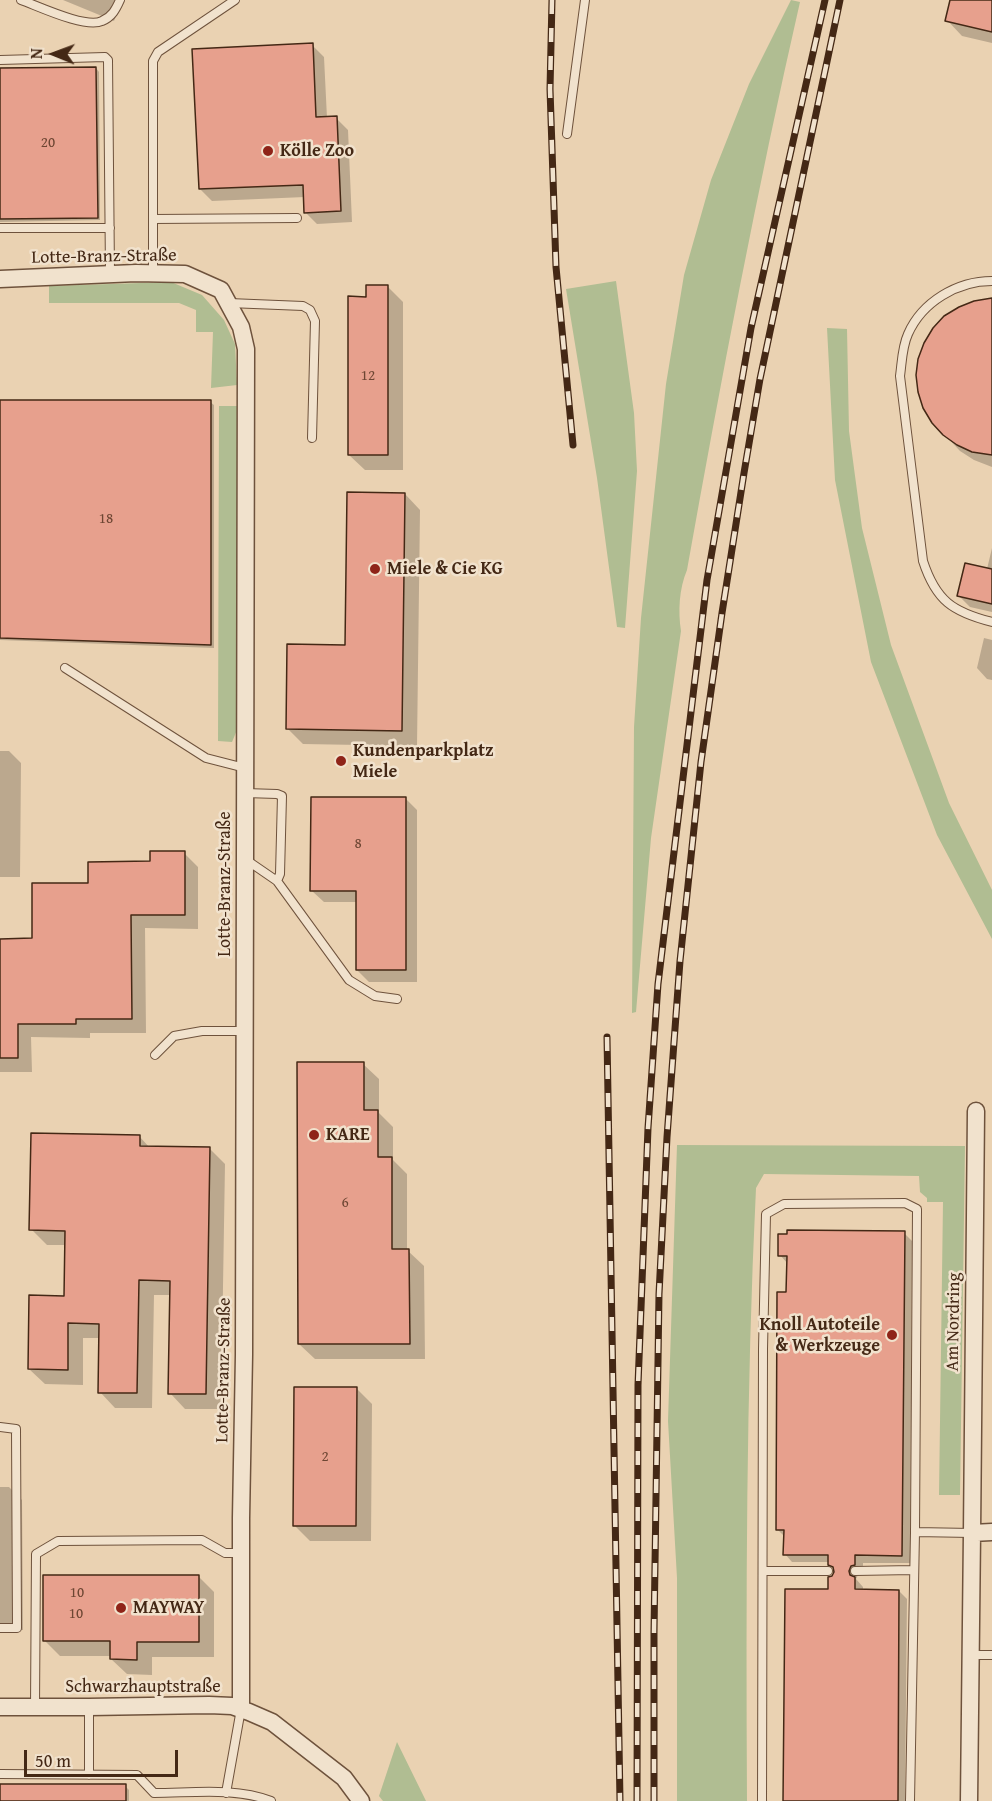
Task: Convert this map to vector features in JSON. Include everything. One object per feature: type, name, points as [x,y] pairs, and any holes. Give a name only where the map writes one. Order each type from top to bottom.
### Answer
[{"type":"street","name":"Lotte-Branz-Straße","points":[[0,279],[110,274],[185,274],[221,290],[241,327],[246,350],[241,1709]]},
{"type":"street","name":"Am Nordring","points":[[969,1801],[976,1111]]},
{"type":"street","points":[[972,1533],[992,1533]]},
{"type":"street","name":"Schwarzhauptstraße","points":[[0,1707],[208,1705],[241,1709],[272,1722],[344,1778],[361,1801]]},
{"type":"lane","points":[[21,0],[81,22],[101,22],[116,11],[120,0]]},
{"type":"lane","points":[[153,273],[153,61],[158,52],[235,0]]},
{"type":"lane","points":[[567,134],[585,0]]},
{"type":"lane","points":[[0,60],[105,57],[108,60],[110,274]]},
{"type":"lane","points":[[153,219],[297,218]]},
{"type":"lane","points":[[0,228],[110,228]]},
{"type":"lane","points":[[992,281],[957,287],[934,300],[921,313],[908,334],[900,376],[923,561],[929,579],[940,596],[953,608],[967,616],[992,622]]},
{"type":"lane","points":[[228,303],[303,306],[310,310],[315,321],[312,438]]},
{"type":"lane","points":[[65,668],[206,758],[245,768]]},
{"type":"lane","points":[[245,793],[282,796],[280,874],[277,881]]},
{"type":"lane","points":[[245,858],[277,881],[349,980],[375,996],[397,999]]},
{"type":"lane","points":[[155,1055],[174,1036],[202,1031],[245,1031]]},
{"type":"lane","points":[[762,1801],[763,1349],[766,1214],[784,1204],[905,1203],[917,1209],[915,1532],[909,1801]]},
{"type":"lane","points":[[0,1427],[16,1429],[17,1628],[0,1628]]},
{"type":"lane","points":[[915,1532],[972,1533]]},
{"type":"lane","points":[[35,1707],[36,1554],[58,1541],[202,1540],[225,1553],[241,1553]]},
{"type":"lane","points":[[855,1571],[913,1570]]},
{"type":"lane","points":[[763,1571],[828,1571]]},
{"type":"lane","points":[[969,1655],[992,1654]]},
{"type":"lane","points":[[89,1707],[89,1774]]},
{"type":"lane","points":[[226,1793],[241,1709]]},
{"type":"lane","points":[[0,1774],[137,1775],[154,1793],[226,1793],[261,1797],[271,1801]]},
{"type":"green space","points":[[791,0],[800,2],[754,214],[681,592],[679,608],[681,631],[651,838],[636,1012],[632,1013],[634,727],[641,618],[666,384],[684,275],[711,180],[749,84]]},
{"type":"green space","points":[[616,281],[634,413],[637,471],[625,628],[617,627],[597,478],[566,289]]},
{"type":"green space","points":[[171,282],[202,295],[224,320],[235,344],[237,385],[211,388],[213,332],[196,332],[196,310],[179,303],[49,303],[49,286]]},
{"type":"green space","points":[[827,328],[847,329],[849,431],[862,528],[891,645],[949,803],[992,890],[992,939],[937,835],[871,662],[835,480]]},
{"type":"green space","points":[[219,406],[237,406],[237,730],[232,742],[218,741]]},
{"type":"green space","points":[[677,1145],[965,1146],[960,1495],[939,1495],[943,1202],[927,1202],[927,1198],[920,1192],[919,1176],[764,1174],[756,1188],[748,1418],[747,1801],[677,1801],[677,1578],[668,1421]]},
{"type":"green space","points":[[397,1742],[426,1801],[383,1801],[379,1796]]},
{"type":"building","points":[[950,0],[992,0],[992,32],[945,21]]},
{"type":"building","name":"Kölle Zoo","points":[[313,43],[316,117],[337,116],[341,211],[304,213],[303,185],[199,189],[192,49]]},
{"type":"building","points":[[96,67],[98,218],[0,219],[0,68]]},
{"type":"building","points":[[366,285],[388,285],[388,455],[348,455],[348,296],[366,297]]},
{"type":"building","points":[[992,298],[992,455],[972,452],[943,435],[923,408],[916,375],[918,359],[924,343],[944,316],[974,301]]},
{"type":"building","points":[[0,400],[211,400],[211,645],[0,638]]},
{"type":"building","name":"Miele & Cie KG","points":[[347,492],[405,493],[402,731],[286,729],[287,644],[345,645]]},
{"type":"building","points":[[965,563],[992,569],[992,604],[957,596]]},
{"type":"building","points":[[311,797],[406,797],[406,970],[356,970],[356,891],[310,891]]},
{"type":"building","points":[[150,851],[185,851],[185,915],[131,915],[132,1019],[76,1019],[76,1024],[18,1024],[18,1058],[0,1058],[0,939],[32,938],[32,883],[88,883],[88,862],[150,861]]},
{"type":"building","points":[[297,1062],[364,1062],[364,1110],[378,1110],[378,1157],[392,1157],[392,1249],[409,1249],[410,1344],[298,1344]]},
{"type":"building","points":[[31,1133],[140,1135],[140,1146],[210,1147],[206,1394],[168,1394],[170,1281],[139,1280],[137,1393],[98,1393],[99,1324],[68,1323],[68,1370],[28,1369],[29,1295],[64,1296],[65,1231],[29,1230]]},
{"type":"building","points":[[787,1230],[905,1231],[902,1556],[855,1555],[855,1565],[851,1566],[849,1571],[850,1575],[855,1577],[855,1589],[899,1590],[898,1801],[783,1801],[785,1589],[828,1589],[828,1577],[834,1572],[833,1567],[828,1565],[828,1555],[783,1555],[784,1530],[776,1530],[777,1292],[786,1292],[787,1256],[778,1256],[778,1234],[787,1234]]},
{"type":"building","points":[[294,1387],[357,1387],[356,1526],[293,1526]]},
{"type":"building","name":"MAYWAY","points":[[43,1575],[199,1575],[199,1642],[137,1642],[137,1660],[110,1659],[110,1641],[43,1641]]},
{"type":"building","points":[[0,1784],[126,1784],[126,1801],[0,1801]]},
{"type":"railway","points":[[552,0],[550,89],[556,267],[573,445]]},
{"type":"railway","points":[[637,1801],[638,1385],[648,1128],[658,984],[707,580],[751,328],[825,0]]},
{"type":"railway","points":[[654,1801],[659,1294],[667,1137],[680,961],[701,762],[744,473],[760,379],[840,0]]},
{"type":"railway","points":[[607,1037],[620,1801]]},
{"type":"place","name":"Kölle Zoo","points":[[268,151]]},
{"type":"place","name":"Miele & Cie KG","points":[[375,569]]},
{"type":"place","name":"Kundenparkplatz Miele","points":[[341,761]]},
{"type":"place","name":"KARE","points":[[314,1135]]},
{"type":"place","name":"Knoll Autoteile & Werkzeuge","points":[[892,1335]]},
{"type":"place","name":"MAYWAY","points":[[121,1608]]}]
